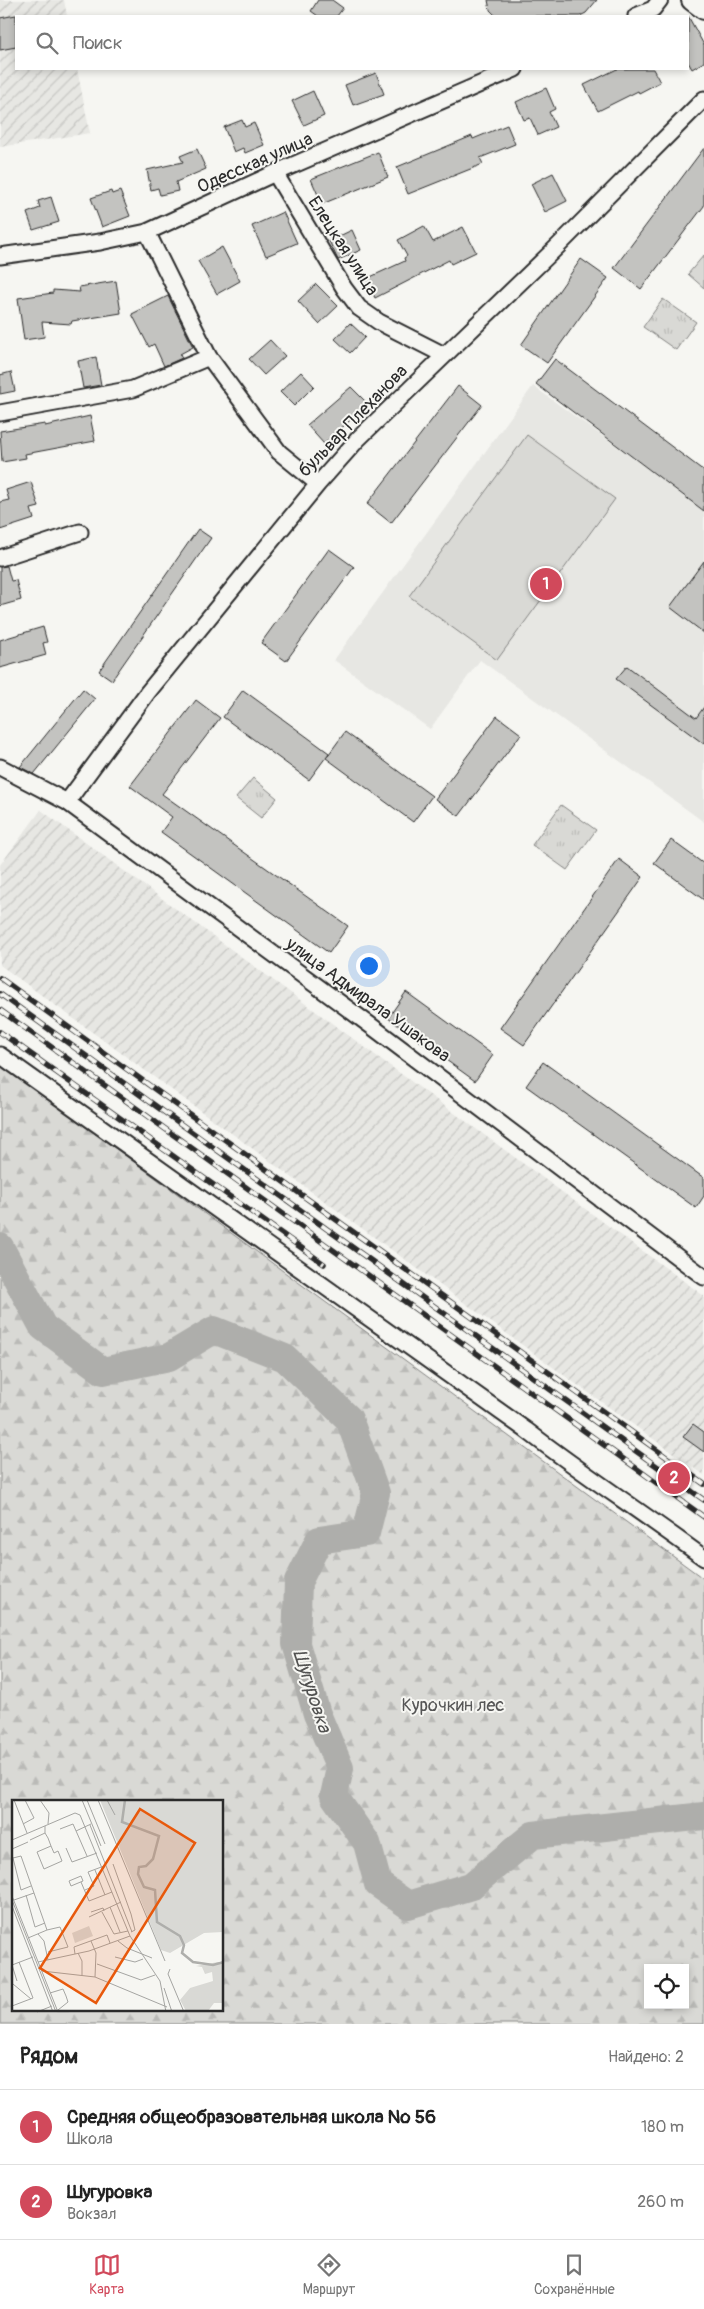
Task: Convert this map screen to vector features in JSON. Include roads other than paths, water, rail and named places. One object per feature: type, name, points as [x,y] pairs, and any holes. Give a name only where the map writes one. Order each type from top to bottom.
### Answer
[{"type":"main road","points":[[692,0],[704,9]]},
{"type":"street","points":[[639,15],[654,9],[660,0]]},
{"type":"street","name":"Одесская улица","points":[[0,256],[100,242],[147,232],[275,173],[513,70]]},
{"type":"street","name":"бульвар Плеханова","points":[[67,802],[148,692],[318,484],[358,439],[565,239],[685,120],[704,98]]},
{"type":"street","name":"Елецкая улица","points":[[275,173],[344,288],[359,308],[379,322],[444,355]]},
{"type":"street","points":[[147,232],[209,357],[279,452],[318,484]]},
{"type":"street","points":[[0,413],[132,389],[209,357]]},
{"type":"street","points":[[0,558],[80,532]]},
{"type":"street","name":"улица Адмирала Ушакова","points":[[0,767],[67,802],[431,1070],[704,1277]]},
{"type":"street","points":[[0,1055],[518,1425],[575,1468],[643,1513],[704,1558]]},
{"type":"waterway","name":"Шугуровка","points":[[0,1247],[43,1327],[103,1371],[169,1357],[214,1330],[285,1358],[349,1419],[376,1493],[366,1533],[319,1540],[298,1582],[296,1644],[317,1714],[340,1768],[334,1796],[367,1843],[378,1884],[408,1905],[471,1886],[533,1835],[704,1816]]},
{"type":"railway","points":[[0,978],[704,1484]]},
{"type":"railway","points":[[0,994],[704,1500]]},
{"type":"railway","points":[[0,1010],[704,1517]]},
{"type":"railway","points":[[0,1032],[324,1264]]},
{"type":"place","name":"Средняя общеобразовательная школа № 56","points":[[546,584]]},
{"type":"place","name":"Шугуровка","points":[[674,1478]]},
{"type":"park label","name":"Курочкин лес","points":[[453,1705]]}]
